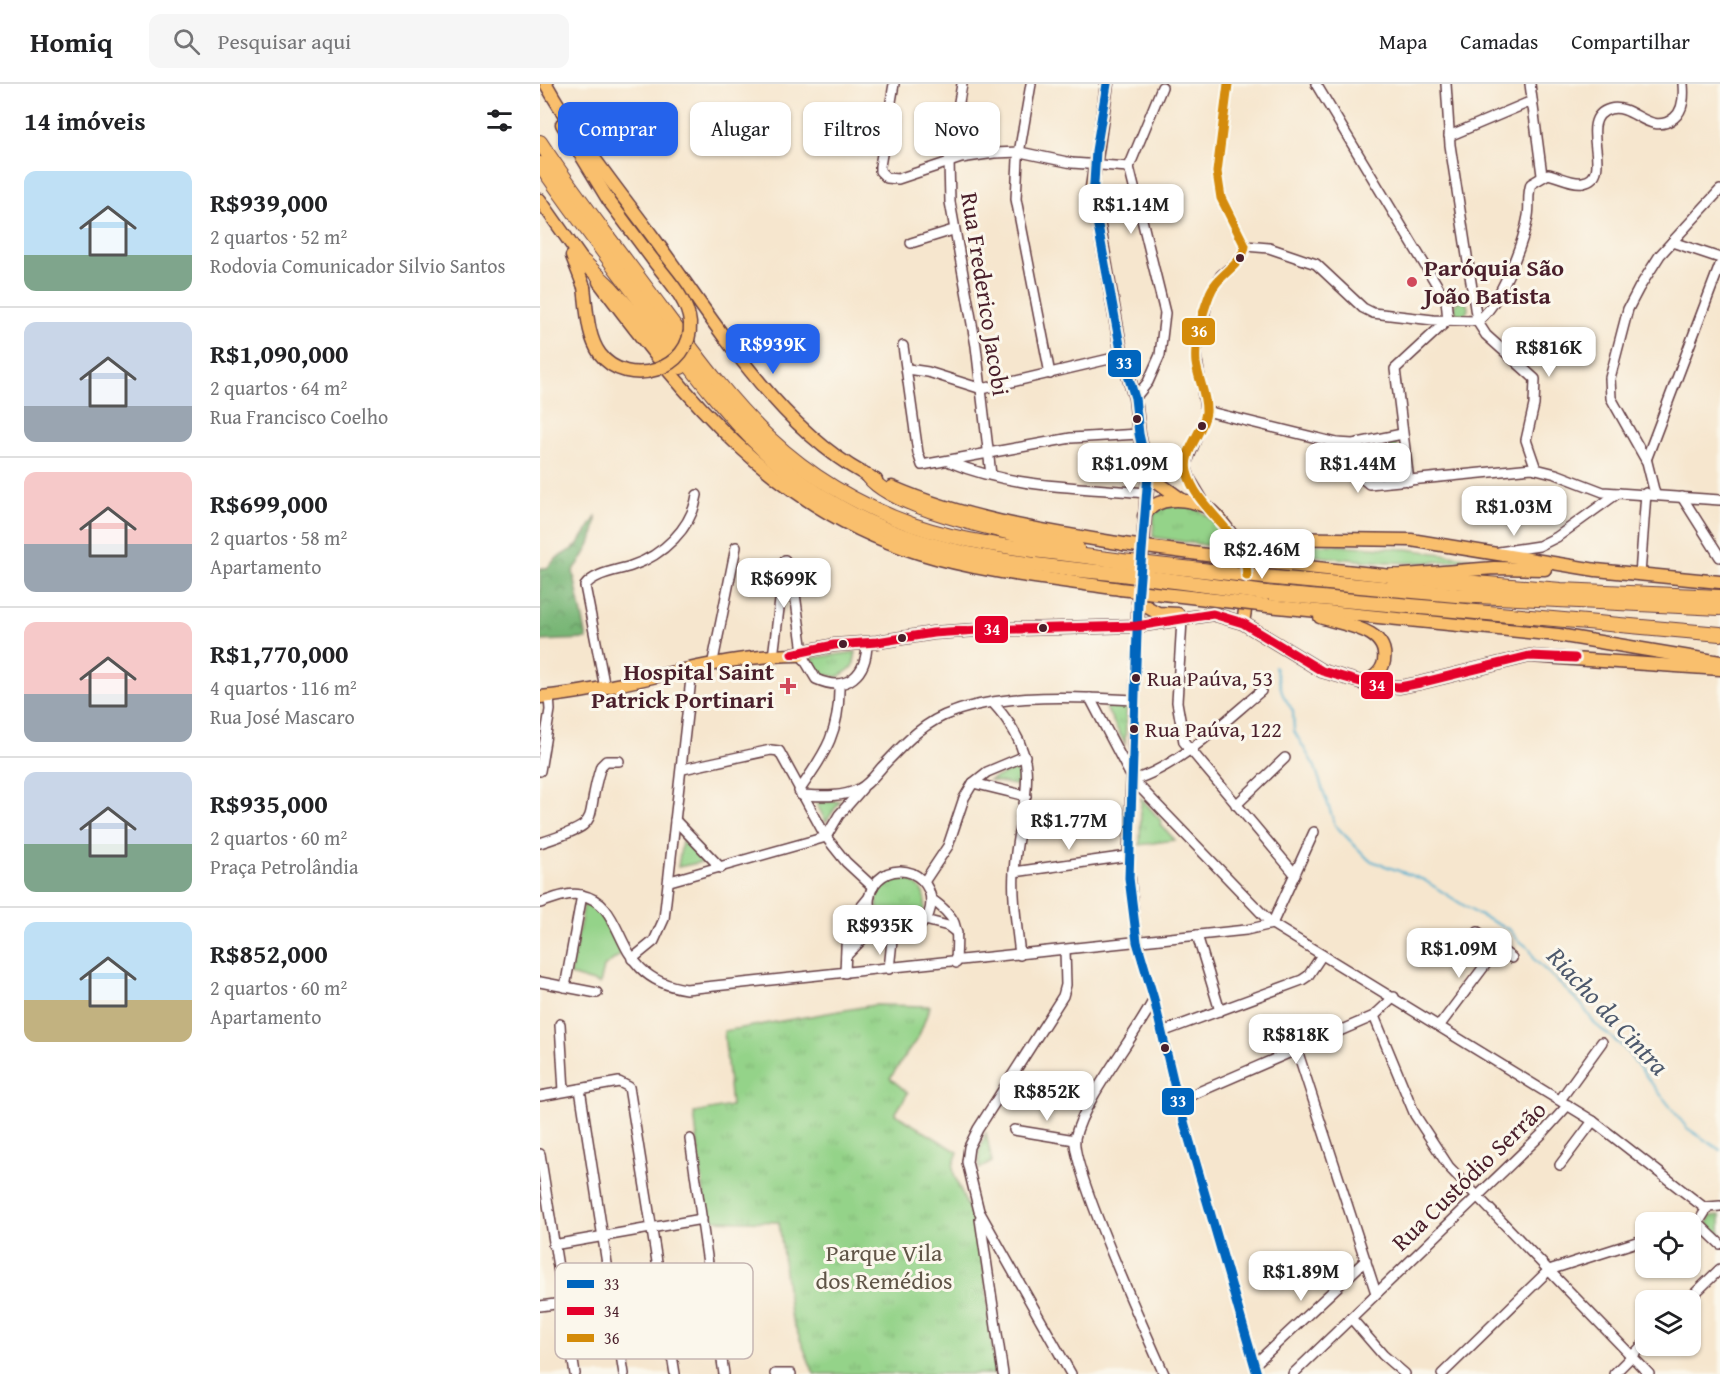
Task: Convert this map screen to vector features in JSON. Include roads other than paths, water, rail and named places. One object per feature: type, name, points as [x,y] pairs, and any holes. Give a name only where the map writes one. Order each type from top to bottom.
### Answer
[{"type":"highway","points":[[540,142],[712,377],[752,424],[799,465],[828,486],[913,525],[970,540],[1121,565],[1267,599],[1720,634]]},
{"type":"highway","points":[[540,164],[705,388],[749,438],[783,468],[820,495],[858,517],[918,541],[1059,567],[1121,565],[1456,595],[1720,608]]},
{"type":"highway","points":[[584,262],[610,286],[689,376],[705,388]]},
{"type":"highway","points":[[869,477],[875,484],[891,493],[953,519],[1086,550],[1121,565]]},
{"type":"highway","points":[[1392,576],[1561,590],[1720,597]]},
{"type":"main road","points":[[546,84],[594,156],[765,388],[814,439],[869,477],[909,495],[967,513],[1029,528],[1123,544],[1260,562],[1392,576],[1430,571],[1572,567]]},
{"type":"main road","points":[[1107,84],[1095,166],[1093,199],[1122,356],[1136,398],[1139,430],[1148,475],[1143,517],[1137,626]]},
{"type":"main road","points":[[540,85],[609,201],[678,294],[690,323],[683,349],[674,360],[656,371],[627,372],[607,361],[600,354],[589,327],[584,287],[569,250],[567,238]]},
{"type":"main road","points":[[540,200],[657,359],[717,426],[755,463],[811,503],[861,530],[918,553],[965,565],[1120,589],[1267,599],[1307,611],[1369,632],[1379,640],[1384,651],[1383,665],[1374,677],[1362,683]]},
{"type":"main road","points":[[1148,475],[1183,500],[1208,508],[1238,544],[1247,569],[1243,623]]},
{"type":"main road","points":[[1143,517],[1152,506],[1164,501],[1183,500]]},
{"type":"main road","points":[[1238,544],[1266,538],[1400,540],[1495,553],[1572,567],[1720,582]]},
{"type":"main road","points":[[1138,602],[1158,613],[1224,615],[1243,623],[1322,671],[1362,683],[1400,687],[1529,656],[1720,669]]},
{"type":"main road","points":[[1113,627],[1133,614],[1138,602]]},
{"type":"main road","points":[[1307,611],[1558,635],[1720,662]]},
{"type":"main road","points":[[545,697],[605,688],[712,666],[978,630],[1137,626],[1207,615]]},
{"type":"street","points":[[894,84],[880,166],[883,175],[892,180],[949,161],[980,154],[1020,152],[1095,166],[1129,166]]},
{"type":"street","name":"Rua Frederico Jacobi","points":[[962,84],[949,161],[953,230],[982,389],[991,475]]},
{"type":"street","points":[[1030,84],[1016,187],[1018,214],[1050,374]]},
{"type":"street","points":[[1208,508],[1190,478],[1186,465],[1206,411],[1196,363],[1200,330],[1215,282],[1240,259],[1245,246],[1221,198],[1216,172],[1228,84]]},
{"type":"street","points":[[1316,84],[1446,300],[1448,320]]},
{"type":"street","points":[[1446,84],[1449,136],[1477,321],[1486,335],[1535,380],[1534,405],[1526,440],[1536,469]]},
{"type":"street","points":[[1530,84],[1542,175]]},
{"type":"street","points":[[1245,246],[1269,248],[1316,264],[1369,311],[1397,317],[1477,321],[1489,310],[1497,298],[1526,226],[1531,184],[1542,175],[1558,176],[1575,182],[1591,179],[1598,167],[1594,138],[1594,125],[1598,117],[1610,109],[1619,109],[1654,124],[1670,121],[1678,115],[1683,103],[1683,84]]},
{"type":"street","points":[[1136,398],[1148,382],[1160,356],[1165,313],[1129,166],[1162,87]]},
{"type":"street","points":[[1449,136],[1532,101]]},
{"type":"street","points":[[1640,575],[1650,494],[1646,460],[1615,409],[1608,386],[1628,309],[1649,270],[1720,190]]},
{"type":"street","points":[[911,243],[953,230]]},
{"type":"street","points":[[1672,242],[1720,258]]},
{"type":"street","points":[[1646,460],[1720,265]]},
{"type":"street","points":[[1446,300],[1457,295],[1473,296]]},
{"type":"street","points":[[1408,481],[1395,383],[1396,367],[1448,320]]},
{"type":"street","points":[[903,346],[921,464],[949,462],[1071,438],[1139,430]]},
{"type":"street","points":[[908,369],[928,372],[982,389],[1122,356]]},
{"type":"street","points":[[1206,411],[1344,444],[1402,434]]},
{"type":"street","points":[[1358,443],[1366,483],[1372,484],[1502,470],[1536,469],[1598,491],[1720,500]]},
{"type":"street","points":[[949,462],[991,475],[1048,484],[1145,493]]},
{"type":"street","points":[[1495,553],[1539,546],[1557,537],[1617,493]]},
{"type":"street","points":[[605,688],[585,586],[592,578],[646,560],[662,549],[692,518],[697,495]]},
{"type":"street","points":[[1682,496],[1720,557]]},
{"type":"street","points":[[1533,561],[1539,546]]},
{"type":"street","points":[[712,666],[736,547]]},
{"type":"street","points":[[773,657],[788,562],[800,653],[816,679],[839,685],[858,673],[870,644]]},
{"type":"street","points":[[1182,620],[1178,714],[1184,742],[1295,874]]},
{"type":"street","points":[[1137,626],[1133,780],[1128,856],[1137,942],[1154,999],[1178,1101],[1256,1369],[1366,1260]]},
{"type":"street","points":[[632,959],[644,950],[660,932],[670,881],[692,670]]},
{"type":"street","points":[[800,793],[833,735],[839,713],[839,685]]},
{"type":"street","points":[[1133,780],[1144,777],[1189,750],[1261,691]]},
{"type":"street","points":[[540,771],[550,710],[545,697]]},
{"type":"street","points":[[670,881],[826,837],[839,815],[862,788],[926,724],[953,712],[993,703],[1090,698],[1135,700]]},
{"type":"street","points":[[1090,698],[1133,780],[1272,924],[1593,1121],[1706,1209]]},
{"type":"street","points":[[993,703],[1014,728],[1025,756],[1026,796],[1014,872],[1020,955]]},
{"type":"street","points":[[682,769],[777,750],[826,837],[872,891],[872,915],[878,923],[893,932],[910,931],[925,920],[930,910],[931,899],[924,882],[907,872],[897,871],[879,879],[872,891],[847,924],[845,973]]},
{"type":"street","points":[[924,882],[948,846],[964,798],[973,783],[987,772],[1025,756]]},
{"type":"street","points":[[1236,806],[1285,758]]},
{"type":"street","points":[[540,843],[584,827],[591,816],[601,766],[606,761],[619,761]]},
{"type":"street","points":[[973,783],[1026,796]]},
{"type":"street","points":[[800,793],[837,796],[862,788]]},
{"type":"street","points":[[675,820],[721,868]]},
{"type":"street","points":[[1272,924],[1314,832]]},
{"type":"street","points":[[1014,872],[1128,856]]},
{"type":"street","points":[[540,903],[568,895],[582,895],[599,904],[607,912],[632,959],[642,972],[655,981],[686,989],[956,963],[1246,930],[1272,924]]},
{"type":"street","points":[[565,987],[582,895]]},
{"type":"street","points":[[931,899],[952,915],[957,933],[956,963]]},
{"type":"street","points":[[925,920],[948,926],[957,933]]},
{"type":"street","points":[[846,956],[878,923]]},
{"type":"street","points":[[889,969],[893,932]]},
{"type":"street","points":[[1478,932],[1512,958]]},
{"type":"street","points":[[1197,935],[1220,1011]]},
{"type":"street","points":[[1440,1025],[1498,948]]},
{"type":"street","points":[[1003,1374],[979,1211],[969,1175],[969,1147],[1063,996],[1066,985],[1065,950]]},
{"type":"street","points":[[1162,1032],[1302,980],[1308,976],[1322,955]]},
{"type":"street","points":[[540,982],[597,993]]},
{"type":"street","points":[[1178,1101],[1374,1016],[1394,997]]},
{"type":"street","points":[[1154,999],[1143,1022],[1086,1110],[1075,1140],[1077,1161],[1089,1194],[1164,1374]]},
{"type":"street","points":[[1374,1016],[1415,1115],[1449,1167],[1649,1374]]},
{"type":"street","points":[[561,1024],[564,1091]]},
{"type":"street","name":"Rua Custódio Serrão","points":[[1293,1374],[1542,1134],[1602,1042]]},
{"type":"street","points":[[1297,1050],[1376,1293]]},
{"type":"street","points":[[540,1096],[619,1082],[629,1087],[657,1263]]},
{"type":"street","points":[[580,1089],[607,1263]]},
{"type":"street","points":[[1560,1166],[1593,1121]]},
{"type":"street","points":[[1014,1130],[1075,1140]]},
{"type":"street","points":[[690,1140],[708,1263]]},
{"type":"street","points":[[540,1154],[556,1263]]},
{"type":"street","points":[[1701,1215],[1706,1209],[1720,1206]]},
{"type":"street","points":[[979,1211],[1071,1374]]},
{"type":"street","points":[[553,1245],[702,1219]]},
{"type":"street","points":[[1701,1230],[1720,1245]]},
{"type":"street","points":[[1442,1374],[1549,1270],[1635,1243]]},
{"type":"street","points":[[1698,1290],[1720,1269]]},
{"type":"street","points":[[540,1306],[555,1303]]},
{"type":"street","points":[[1351,1318],[1383,1355],[1405,1374]]},
{"type":"street","points":[[1614,1374],[1635,1352]]},
{"type":"street","points":[[572,1359],[574,1374]]},
{"type":"street","points":[[622,1359],[624,1374]]},
{"type":"street","points":[[673,1359],[675,1374]]},
{"type":"street","points":[[722,1359],[724,1374]]},
{"type":"street","points":[[775,1374],[791,1374]]},
{"type":"waterway","name":"Riacho da Cintra","points":[[1275,667],[1283,695],[1293,711],[1294,731],[1315,767],[1335,825],[1369,860],[1424,880],[1477,914],[1510,930],[1530,949],[1535,960],[1581,1004],[1595,1024],[1623,1047],[1687,1128],[1720,1150]]},
{"type":"place","name":"Paróquia São João Batista","points":[[1412,282]]},
{"type":"place","name":"Rua Paúva, 53","points":[[1136,678]]},
{"type":"place","name":"Hospital Saint Patrick Portinari","points":[[788,686]]},
{"type":"place","name":"Rua Paúva, 122","points":[[1134,729]]},
{"type":"park label","name":"Parque Vila dos Remédios","points":[[884,1267]]}]
